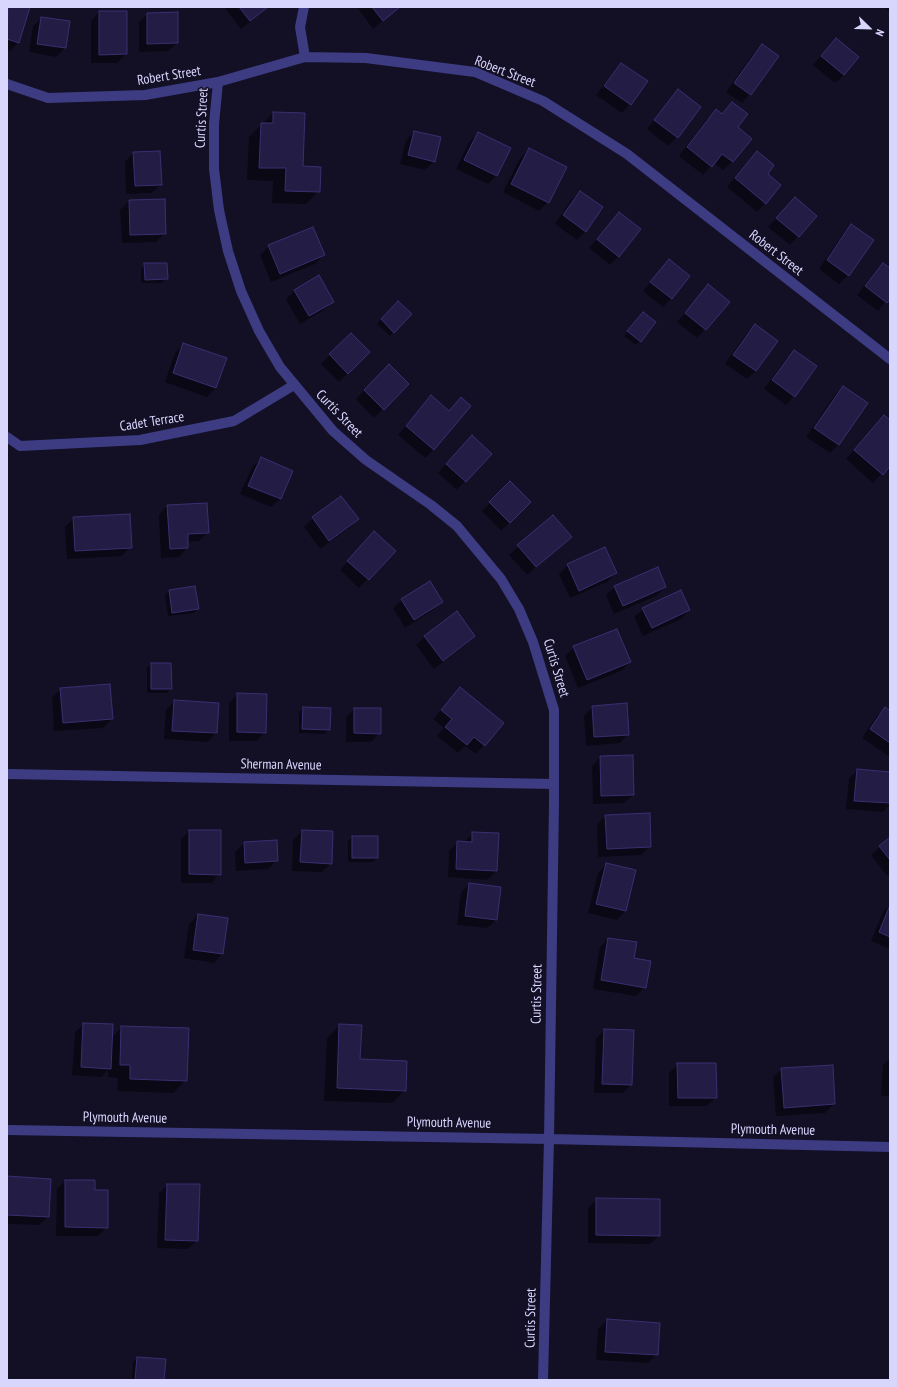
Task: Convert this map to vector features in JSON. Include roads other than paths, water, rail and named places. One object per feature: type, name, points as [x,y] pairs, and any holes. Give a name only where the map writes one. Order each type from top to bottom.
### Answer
[{"type":"street","points":[[304,7],[300,27],[305,57]]},
{"type":"street","name":"Robert Street","points":[[7,84],[48,98],[145,95],[218,82],[305,57],[366,58],[475,72],[543,102],[627,154],[890,359]]},
{"type":"street","name":"Curtis Street","points":[[218,82],[214,124],[214,168],[219,210],[228,251],[241,291],[259,331],[280,367],[334,431],[360,455],[431,505],[457,526],[501,579],[520,609],[534,642],[554,710],[549,1139],[543,1380]]},
{"type":"street","name":"Cadet Terrace","points":[[7,437],[20,446],[140,440],[234,421],[294,385]]},
{"type":"street","name":"Sherman Avenue","points":[[7,774],[554,784]]},
{"type":"street","name":"Plymouth Avenue","points":[[7,1130],[549,1139],[890,1147]]}]
